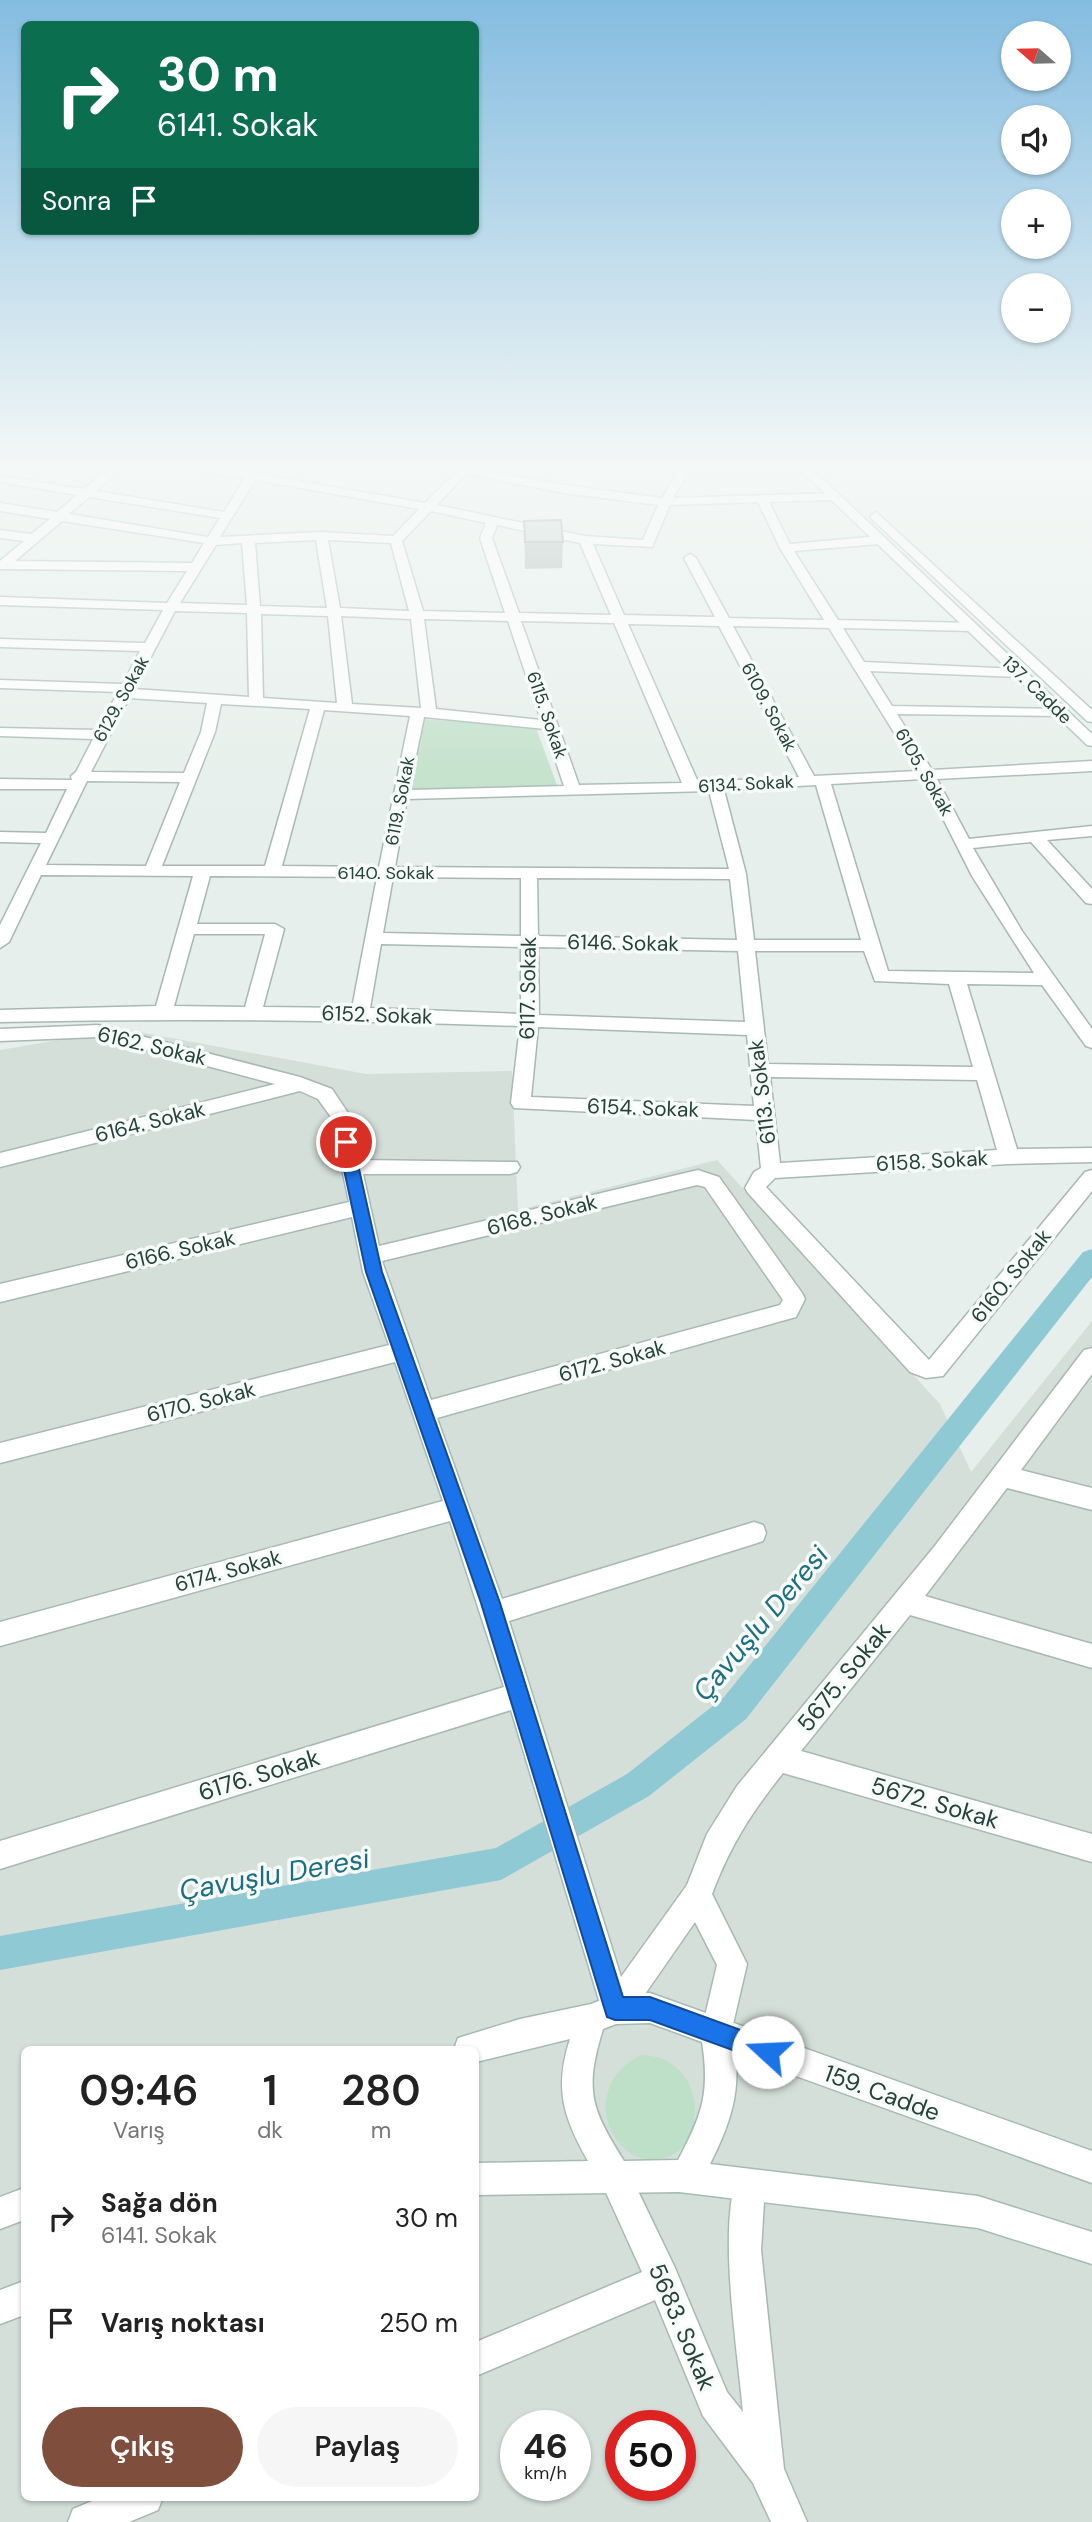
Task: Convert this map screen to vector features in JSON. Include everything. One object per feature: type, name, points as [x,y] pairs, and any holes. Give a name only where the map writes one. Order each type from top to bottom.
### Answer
[{"type":"street","name":"6129. Sokak","points":[[0,942],[77,780],[187,582]]},
{"type":"street","points":[[252,582],[256,702]]},
{"type":"street","points":[[329,582],[345,708]]},
{"type":"street","name":"6119. Sokak","points":[[360,1014],[400,795],[424,713],[417,615],[408,582]]},
{"type":"street","name":"6115. Sokak","points":[[501,582],[573,790]]},
{"type":"street","points":[[602,582],[692,787]]},
{"type":"street","name":"6109. Sokak","points":[[702,582],[816,780],[881,977],[956,978]]},
{"type":"street","name":"6105. Sokak","points":[[807,582],[928,775],[963,844],[1015,934],[1092,1041]]},
{"type":"street","name":"137. Cadde","points":[[924,582],[1092,741]]},
{"type":"street","name":"137. Cadde","points":[[946,582],[1092,718]]},
{"type":"street","points":[[0,601],[417,615],[972,628]]},
{"type":"street","points":[[0,643],[149,648]]},
{"type":"street","points":[[859,666],[1020,673]]},
{"type":"street","points":[[0,684],[126,690],[551,725]]},
{"type":"street","points":[[152,871],[208,732],[215,699]]},
{"type":"street","points":[[272,872],[318,706]]},
{"type":"street","points":[[887,710],[1061,712]]},
{"type":"street","points":[[0,732],[102,734]]},
{"type":"street","name":"6134. Sokak","points":[[400,795],[692,787],[1092,766]]},
{"type":"street","points":[[0,783],[190,778]]},
{"type":"street","name":"6113. Sokak","points":[[715,786],[738,874],[771,1171],[761,1177],[755,1188],[918,1364],[926,1369]]},
{"type":"street","points":[[963,844],[1092,831]]},
{"type":"street","points":[[0,837],[50,838]]},
{"type":"street","points":[[1035,837],[1092,899]]},
{"type":"street","name":"6140. Sokak","points":[[34,870],[738,874]]},
{"type":"street","points":[[163,1012],[203,872]]},
{"type":"street","name":"6117. Sokak","points":[[521,1103],[530,1020],[529,874]]},
{"type":"street","points":[[0,905],[18,905]]},
{"type":"street","points":[[187,929],[275,929],[253,1013]]},
{"type":"street","name":"6146. Sokak","points":[[374,938],[746,946],[872,945]]},
{"type":"street","points":[[1009,1157],[956,978],[1047,979]]},
{"type":"street","name":"6152. Sokak","points":[[0,1016],[163,1012],[360,1014],[754,1029]]},
{"type":"street","name":"6162. Sokak","points":[[0,1035],[98,1031],[300,1084],[325,1094],[340,1116],[370,1256],[494,1614],[581,1898],[603,2014]]},
{"type":"street","points":[[759,1070],[984,1074]]},
{"type":"street","name":"6164. Sokak","points":[[0,1160],[300,1084]]},
{"type":"street","name":"6154. Sokak","points":[[521,1103],[764,1113]]},
{"type":"street","name":"6158. Sokak","points":[[771,1171],[1009,1157],[1092,1155]]},
{"type":"street","points":[[351,1167],[510,1167]]},
{"type":"street","name":"6168. Sokak","points":[[370,1256],[698,1177],[712,1182],[794,1299]]},
{"type":"street","name":"6160. Sokak","points":[[926,1369],[934,1368],[1092,1177]]},
{"type":"street","name":"6166. Sokak","points":[[0,1293],[360,1207]]},
{"type":"street","name":"6172. Sokak","points":[[423,1412],[773,1316],[788,1311],[794,1299]]},
{"type":"street","name":"6170. Sokak","points":[[0,1452],[402,1351]]},
{"type":"street","name":"5675. Sokak","points":[[603,2014],[696,1895],[717,1844],[747,1796],[904,1602],[1092,1357]]},
{"type":"street","points":[[1002,1476],[1092,1499]]},
{"type":"street","name":"6174. Sokak","points":[[0,1634],[457,1508]]},
{"type":"street","points":[[494,1614],[754,1533]]},
{"type":"street","points":[[904,1602],[1092,1656]]},
{"type":"street","name":"6176. Sokak","points":[[0,1855],[519,1695]]},
{"type":"street","name":"5672. Sokak","points":[[778,1758],[1092,1848]]},
{"type":"street","points":[[686,2177],[715,2122],[722,2070],[716,2033],[732,1964],[696,1895]]},
{"type":"street","name":"159. Cadde","points":[[479,2046],[603,2014],[650,2008],[1092,2167]]},
{"type":"street","points":[[603,2014],[579,2055],[574,2091],[582,2122],[614,2175]]},
{"type":"street","points":[[479,2179],[614,2175],[686,2177],[978,2212],[1092,2248]]},
{"type":"street","name":"5683. Sokak","points":[[614,2175],[663,2280],[715,2404],[766,2470],[789,2522]]},
{"type":"street","name":"5683. Sokak","points":[[749,2186],[746,2250],[766,2470]]},
{"type":"street","points":[[0,2213],[21,2205]]},
{"type":"street","points":[[479,2357],[663,2280]]},
{"type":"street","points":[[0,2307],[21,2299]]},
{"type":"street","points":[[86,2522],[136,2501]]},
{"type":"shaded area","points":[[123,1029],[366,1074],[512,1071],[518,1210],[717,1160],[940,1404],[971,1472],[1092,1321],[1092,2522],[0,2522],[0,1050]]},
{"type":"green space","points":[[423,719],[536,728],[557,785],[406,791]]},
{"type":"green space","points":[[642,2055],[666,2060],[682,2074],[692,2091],[695,2112],[692,2131],[682,2147],[667,2157],[646,2159],[629,2152],[616,2139],[606,2115],[608,2090],[613,2079],[621,2069]]},
{"type":"waterway","name":"Çavuşlu Deresi","points":[[0,1953],[501,1864],[638,1785],[735,1708],[1092,1259]]},
{"type":"route","points":[[346,1142],[374,1272],[491,1603],[615,2009],[650,2008],[768,2052]]}]
